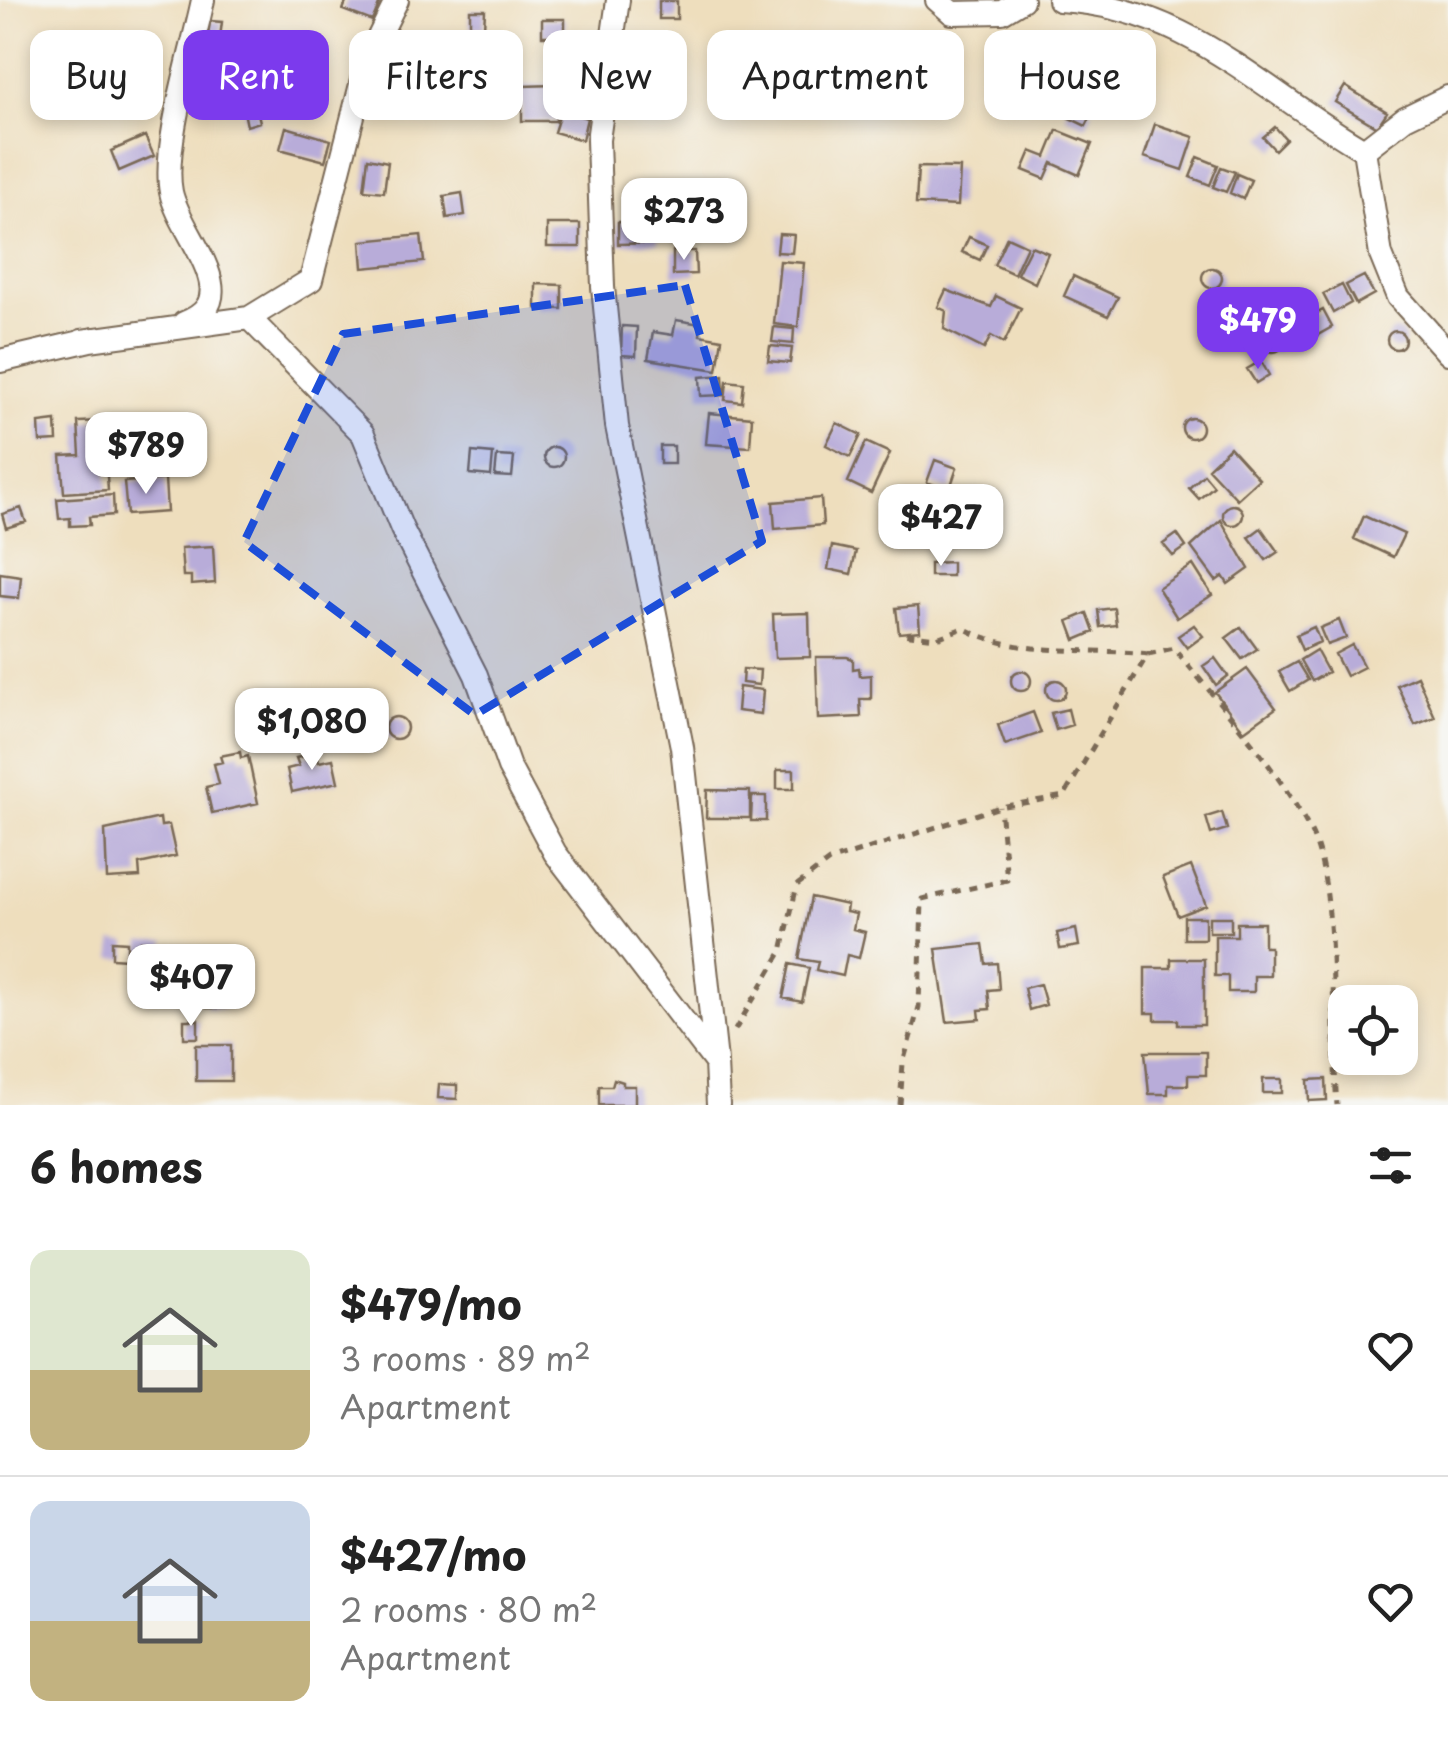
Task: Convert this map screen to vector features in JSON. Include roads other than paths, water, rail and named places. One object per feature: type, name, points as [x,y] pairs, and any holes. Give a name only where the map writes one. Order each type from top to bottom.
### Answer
[{"type":"street","points":[[0,361],[82,340],[188,322],[213,301],[216,286],[178,220],[170,188],[170,158],[203,0]]},
{"type":"street","points":[[82,340],[249,318],[311,280],[367,60],[397,0]]},
{"type":"street","points":[[618,0],[598,140],[605,307],[616,426],[682,746],[718,1105]]},
{"type":"street","points":[[936,0],[952,13],[1009,4]]},
{"type":"street","points":[[1060,0],[1135,14],[1186,33],[1243,65],[1308,118],[1364,150]]},
{"type":"street","points":[[1364,150],[1406,118],[1448,97]]},
{"type":"street","points":[[1364,150],[1381,255],[1398,297],[1448,353]]},
{"type":"street","points":[[249,318],[363,434],[402,529],[476,675],[510,767],[555,853],[716,1063]]}]
